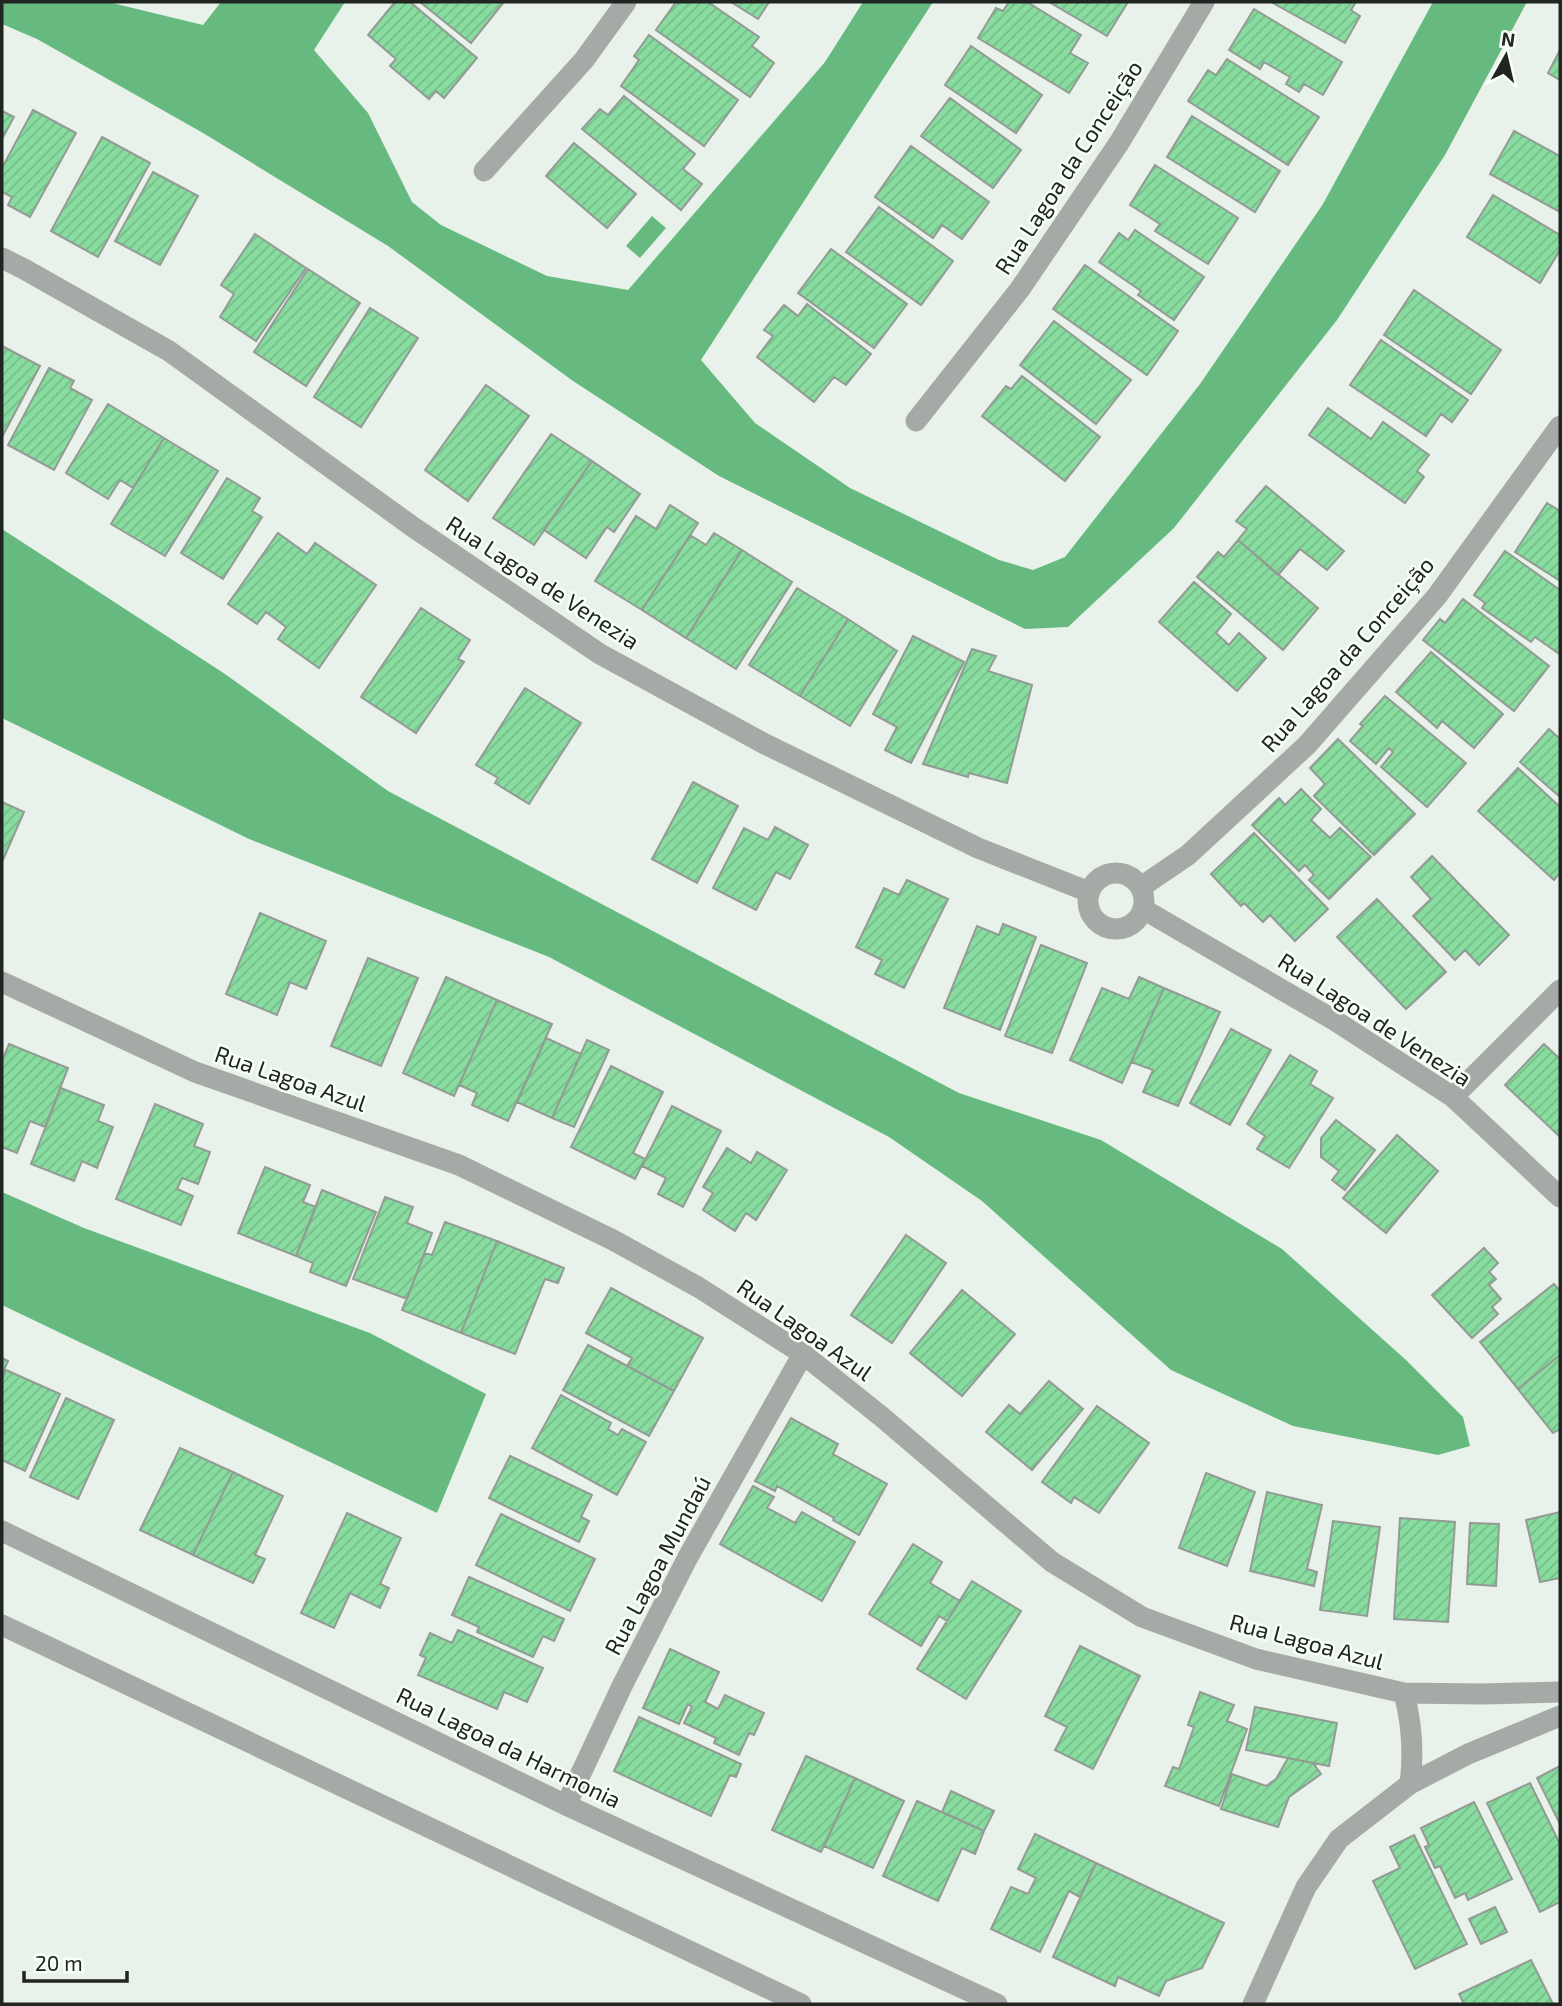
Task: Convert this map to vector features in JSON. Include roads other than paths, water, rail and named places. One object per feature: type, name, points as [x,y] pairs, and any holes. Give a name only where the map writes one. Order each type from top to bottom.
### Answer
[{"type":"street","points":[[484,171],[583,61],[626,2]]},
{"type":"street","name":"Rua Lagoa da Conceição","points":[[916,421],[1028,278],[1119,143],[1204,2]]},
{"type":"street","name":"Rua Lagoa de Venezia","points":[[2,258],[169,351],[412,527],[600,654],[763,743],[978,848],[1089,892]]},
{"type":"street","name":"Rua Lagoa da Conceição","points":[[1141,887],[1188,855],[1307,745],[1437,596],[1560,426]]},
{"type":"street","points":[[1124,873],[1134,878],[1141,887],[1143,909],[1130,925],[1119,929],[1108,928],[1098,923],[1091,914],[1089,892],[1102,876],[1124,873]]},
{"type":"street","name":"Rua Lagoa de Venezia","points":[[1143,909],[1335,1020],[1453,1097],[1560,1197]]},
{"type":"street","name":"Rua Lagoa Azul","points":[[2,982],[195,1072],[459,1165],[613,1240],[698,1287],[803,1354],[882,1417],[1052,1562],[1142,1617],[1256,1659],[1404,1693],[1482,1695],[1560,1692]]},
{"type":"street","points":[[1453,1097],[1560,990]]},
{"type":"street","name":"Rua Lagoa Mundaú","points":[[566,1805],[688,1558],[803,1354]]},
{"type":"street","name":"Rua Lagoa da Harmonia","points":[[2,1531],[566,1805],[998,2004]]},
{"type":"street","points":[[2,1625],[801,2004]]},
{"type":"street","points":[[1404,1693],[1412,1736],[1410,1784]]},
{"type":"street","points":[[1253,2004],[1306,1887],[1339,1839],[1410,1784],[1468,1754],[1560,1716]]}]
